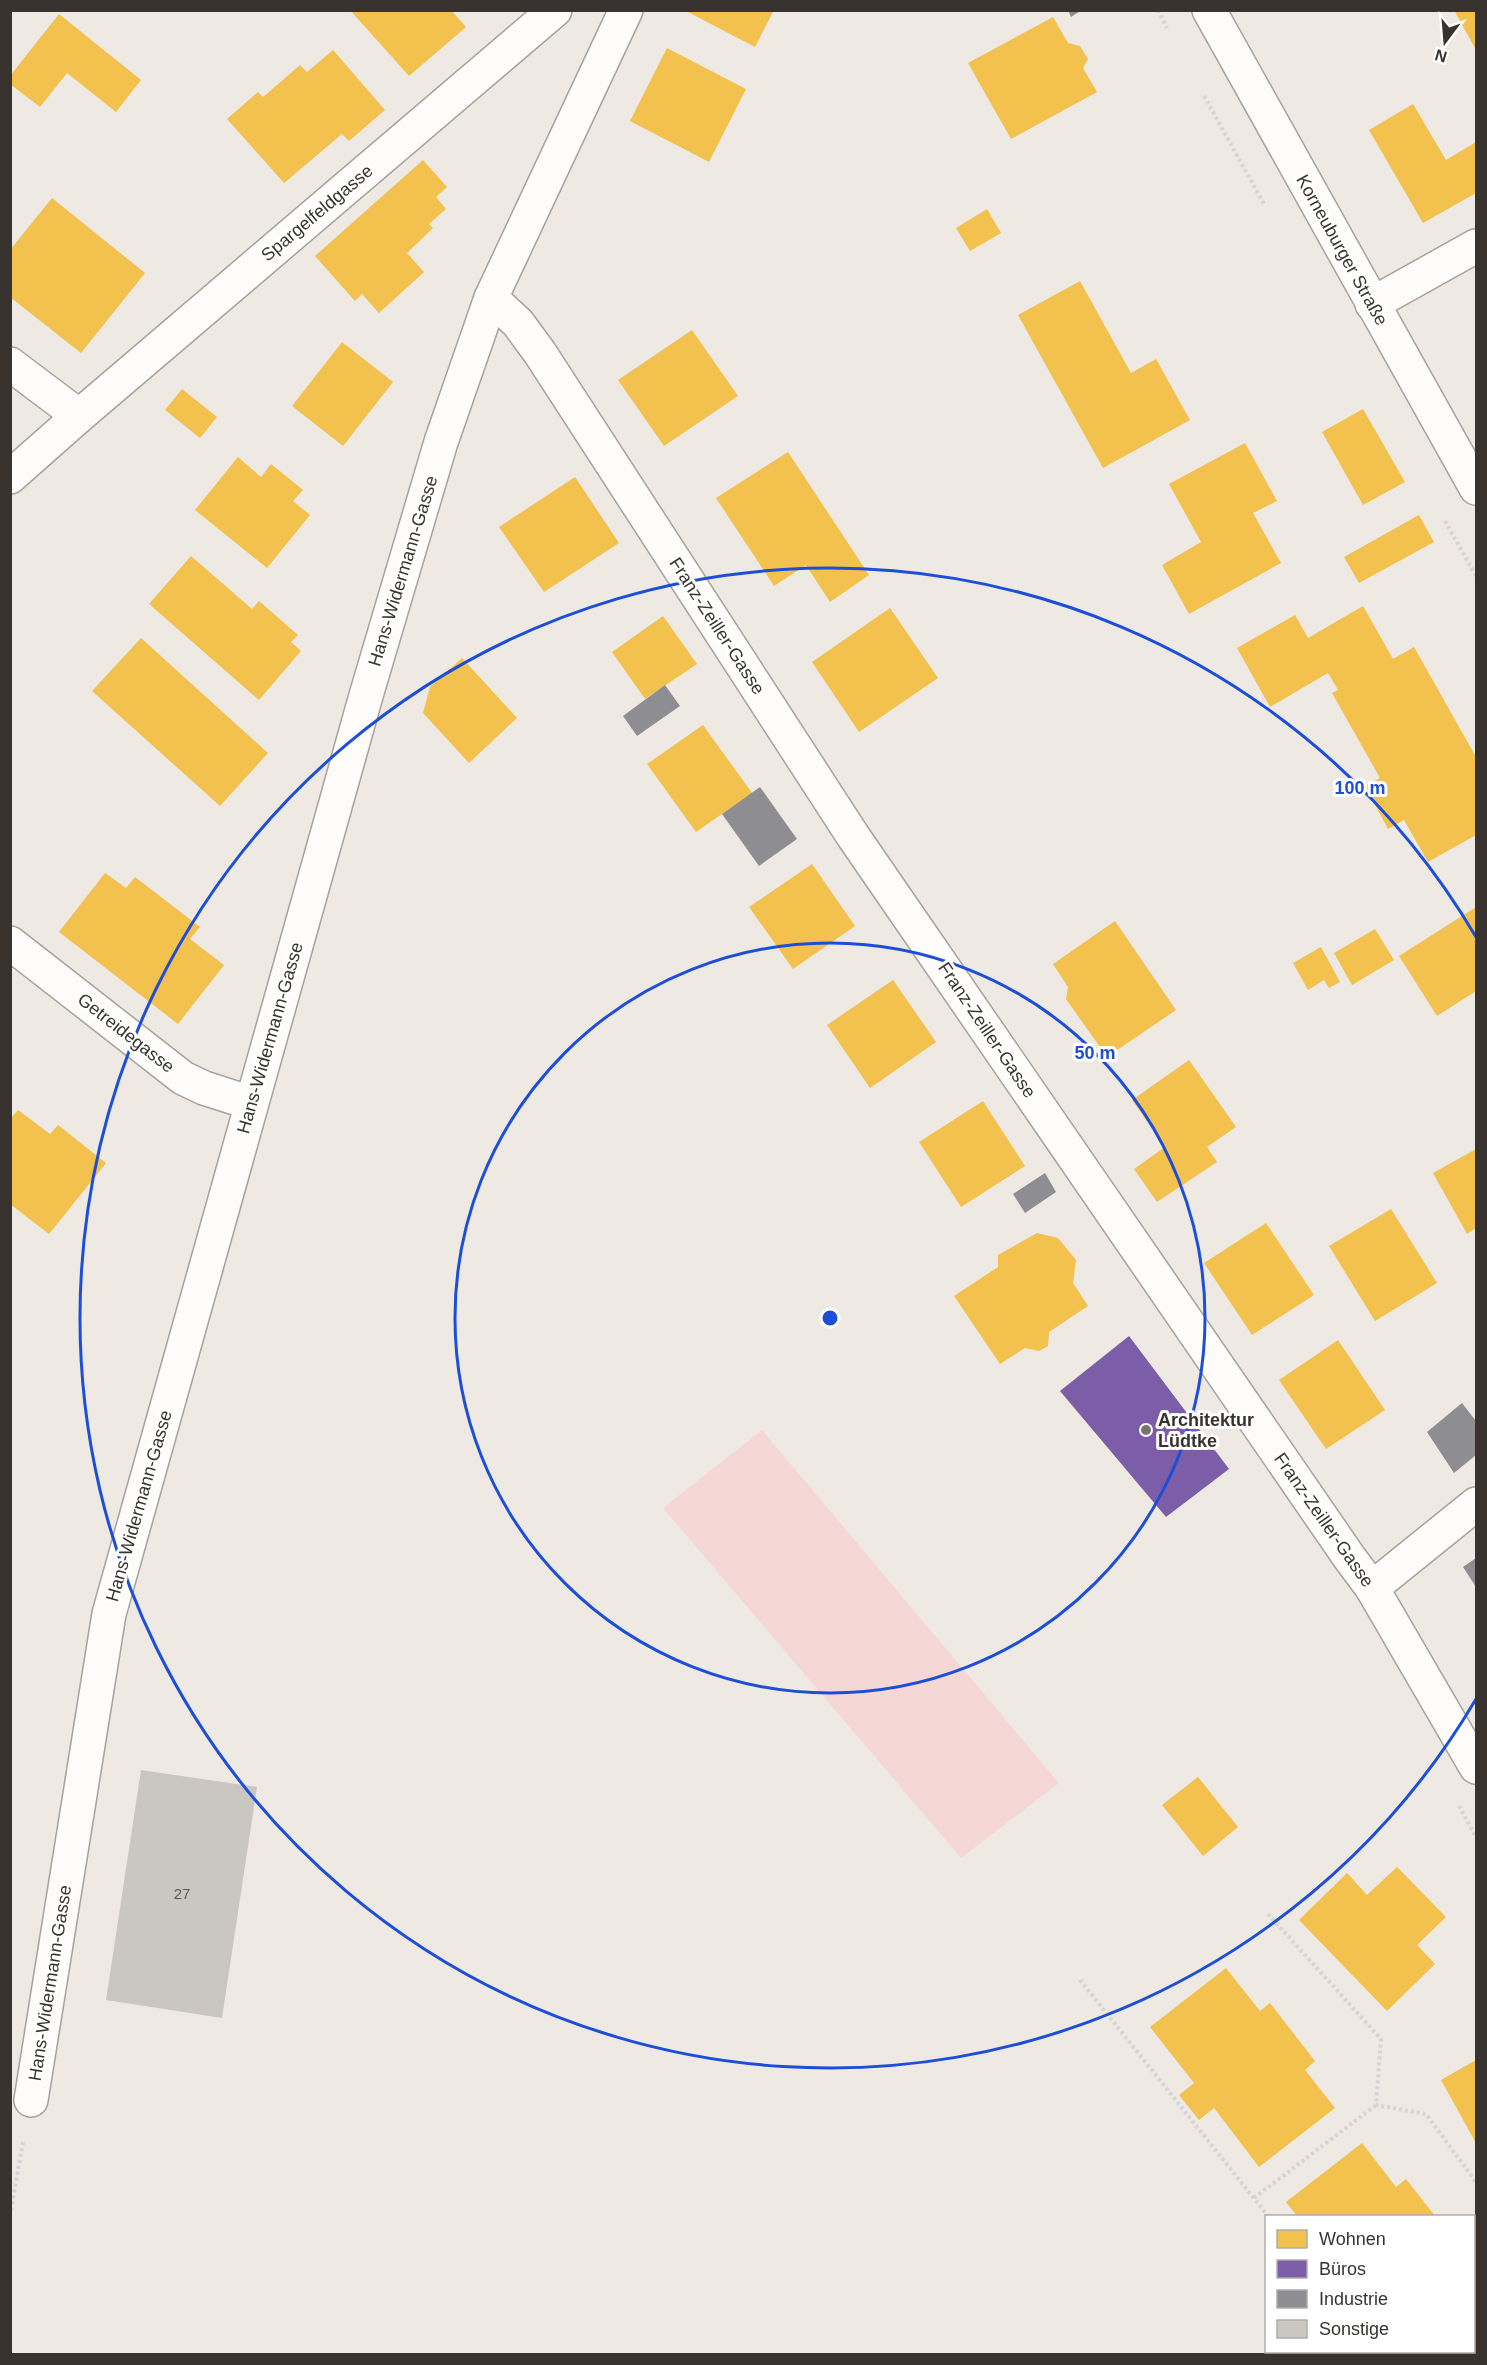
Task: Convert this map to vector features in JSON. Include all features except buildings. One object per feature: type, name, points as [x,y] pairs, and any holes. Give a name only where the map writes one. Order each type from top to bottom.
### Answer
[{"type":"street","name":"Spargelfeldgasse","points":[[10,477],[555,10]]},
{"type":"street","name":"Korneuburger Straße","points":[[1209,10],[1476,488]]},
{"type":"street","name":"Hans-Widermann-Gasse","points":[[31,2100],[110,1614],[251,1103],[441,442],[491,298],[615,14]]},
{"type":"street","points":[[1372,304],[1476,246]]},
{"type":"street","name":"Franz-Zeiller-Gasse","points":[[491,298],[518,323],[540,353],[853,836],[1328,1528],[1372,1588],[1476,1767]]},
{"type":"street","points":[[10,364],[79,416]]},
{"type":"street","name":"Getreidegasse","points":[[10,943],[183,1078],[204,1088],[251,1103]]},
{"type":"street","points":[[1372,1588],[1476,1504]]},
{"type":"path","points":[[1254,2198],[1376,2104],[1381,2038],[1268,1914]]},
{"type":"path","points":[[1080,1980],[1267,2215]]},
{"type":"path","points":[[10,2216],[31,2100]]},
{"type":"path","points":[[1376,2104],[1426,2114],[1476,2182]]},
{"type":"shaded area","points":[[762,1430],[1059,1783],[961,1858],[663,1508]]},
{"type":"place","name":"Architektur Lüdtke","points":[[1146,1430]]}]
